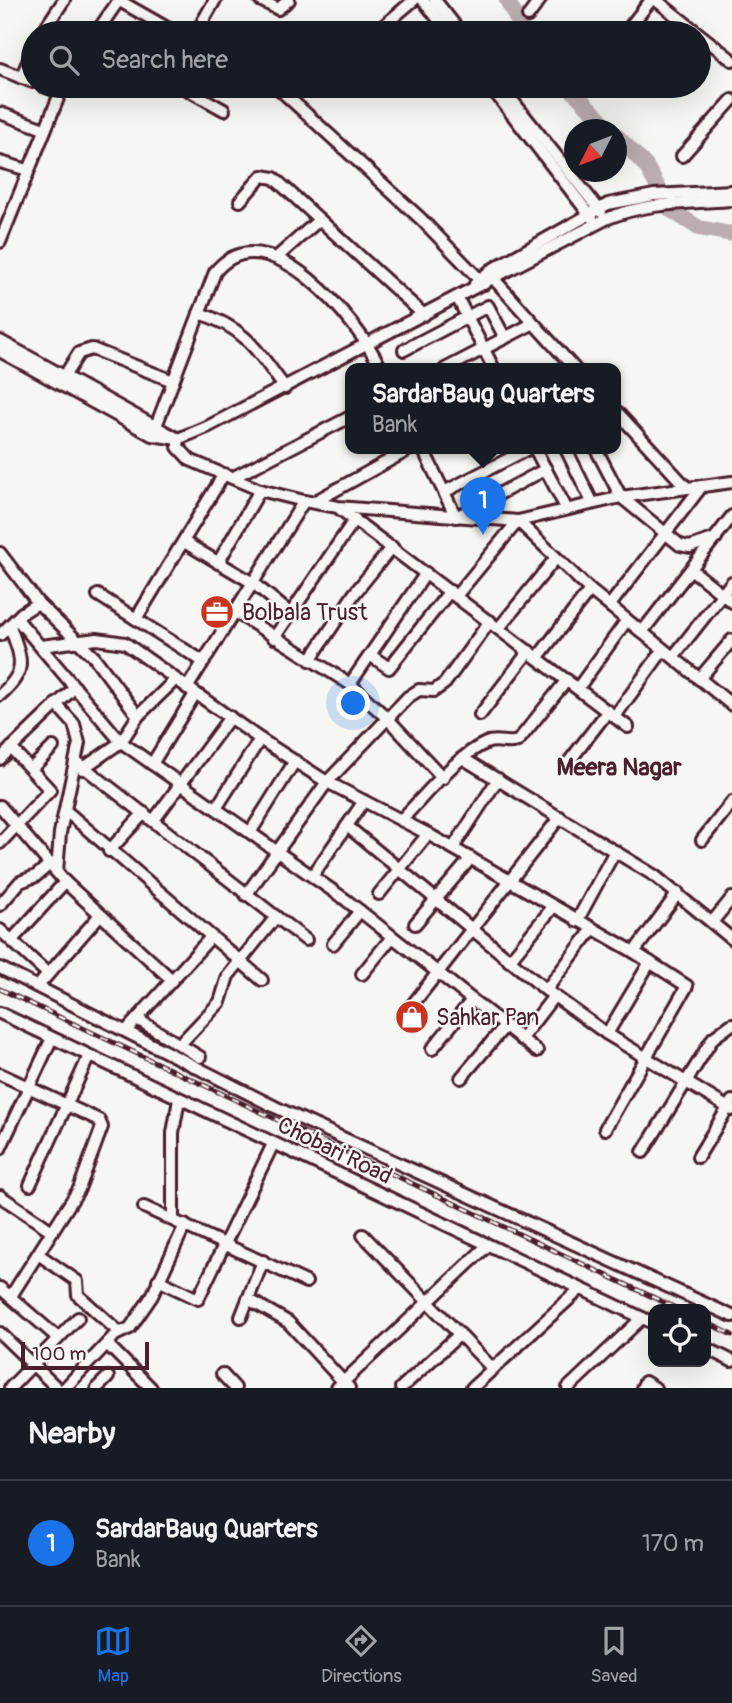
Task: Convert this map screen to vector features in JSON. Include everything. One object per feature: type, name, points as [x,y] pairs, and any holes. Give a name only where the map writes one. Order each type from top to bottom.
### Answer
[{"type":"street","points":[[50,21],[64,0]]},
{"type":"street","points":[[104,21],[118,0],[155,21]]},
{"type":"street","points":[[203,21],[215,0]]},
{"type":"street","points":[[260,0],[278,9],[289,0]]},
{"type":"street","points":[[390,21],[414,0]]},
{"type":"street","points":[[423,0],[443,21]]},
{"type":"street","points":[[435,0],[447,21]]},
{"type":"street","points":[[528,16],[540,0]]},
{"type":"street","points":[[639,21],[661,2],[684,21]]},
{"type":"street","points":[[711,43],[732,60]]},
{"type":"street","points":[[0,69],[21,78]]},
{"type":"street","points":[[0,242],[57,98]]},
{"type":"street","points":[[202,98],[224,110]]},
{"type":"street","points":[[289,98],[483,282],[532,324],[567,363]]},
{"type":"street","points":[[500,98],[597,216]]},
{"type":"street","points":[[510,98],[597,216]]},
{"type":"street","points":[[682,156],[732,100]]},
{"type":"street","points":[[0,113],[44,129]]},
{"type":"street","points":[[0,162],[28,170]]},
{"type":"street","points":[[240,201],[255,182],[268,175],[424,315]]},
{"type":"street","points":[[0,351],[152,435],[178,439],[285,388],[424,315],[623,200],[654,195],[731,196]]},
{"type":"street","points":[[597,216],[711,197]]},
{"type":"street","points":[[0,209],[12,213]]},
{"type":"street","points":[[276,258],[319,220]]},
{"type":"street","points":[[156,426],[215,272],[229,259],[246,252],[276,258],[290,264],[344,311],[369,344],[379,363]]},
{"type":"street","points":[[457,297],[491,363]]},
{"type":"street","points":[[404,350],[488,306],[505,338]]},
{"type":"street","points":[[199,313],[228,323],[240,331],[285,388]]},
{"type":"street","points":[[457,363],[532,324]]},
{"type":"street","points":[[0,341],[178,439],[182,454],[260,490],[338,507],[518,521],[621,496],[732,482]]},
{"type":"street","points":[[65,375],[79,353],[92,349],[173,381]]},
{"type":"street","points":[[621,416],[687,488]]},
{"type":"street","points":[[136,619],[228,476],[345,419]]},
{"type":"street","points":[[152,764],[204,662],[253,583],[309,501],[400,454]]},
{"type":"street","points":[[425,454],[456,517]]},
{"type":"street","points":[[444,492],[518,454]]},
{"type":"street","points":[[538,454],[566,508]]},
{"type":"street","points":[[568,454],[592,502]]},
{"type":"street","points":[[599,454],[621,496],[665,534],[685,548],[716,538]]},
{"type":"street","points":[[456,517],[546,469]]},
{"type":"street","points":[[610,605],[702,486]]},
{"type":"street","points":[[218,563],[260,490]]},
{"type":"street","points":[[338,507],[628,726]]},
{"type":"street","points":[[642,632],[732,516]]},
{"type":"street","points":[[274,638],[355,519]]},
{"type":"street","points":[[518,521],[590,590],[732,705]]},
{"type":"street","points":[[369,655],[389,668],[518,521]]},
{"type":"street","points":[[184,542],[253,583],[291,614]]},
{"type":"street","points":[[310,660],[354,594],[393,547]]},
{"type":"street","points":[[0,553],[38,603],[94,657],[138,716]]},
{"type":"street","points":[[246,895],[327,782],[414,693],[433,691],[445,683],[494,624],[555,559]]},
{"type":"street","points":[[692,570],[728,598]]},
{"type":"street","points":[[350,684],[426,572]]},
{"type":"street","points":[[673,657],[728,598],[732,582]]},
{"type":"street","points":[[480,715],[590,590]]},
{"type":"street","points":[[98,595],[204,662]]},
{"type":"street","points":[[0,635],[38,603]]},
{"type":"street","points":[[235,612],[350,684],[388,719],[443,778]]},
{"type":"street","points":[[578,688],[627,620]]},
{"type":"street","points":[[13,623],[41,646],[121,742],[313,875],[537,1051]]},
{"type":"street","points":[[0,695],[13,683],[21,667],[13,623]]},
{"type":"street","points":[[41,646],[110,639],[125,643],[260,739],[327,782],[471,858],[576,921],[634,952],[687,986],[605,1129]]},
{"type":"street","points":[[699,679],[732,640]]},
{"type":"street","points":[[568,763],[663,650]]},
{"type":"street","points":[[54,867],[73,773],[80,764],[121,742],[138,716],[175,680]]},
{"type":"street","points":[[401,820],[443,778],[486,743],[518,741],[567,680]]},
{"type":"street","points":[[0,759],[75,687]]},
{"type":"street","points":[[55,704],[74,724],[79,735],[80,764]]},
{"type":"street","points":[[154,820],[230,717]]},
{"type":"street","points":[[217,807],[260,739]]},
{"type":"street","points":[[31,769],[53,747]]},
{"type":"street","points":[[0,843],[50,790],[11,748]]},
{"type":"street","points":[[464,759],[615,851],[678,893],[732,939]]},
{"type":"street","points":[[251,831],[295,761]]},
{"type":"street","points":[[80,764],[306,940]]},
{"type":"street","points":[[453,848],[498,779]]},
{"type":"street","points":[[313,875],[364,801]]},
{"type":"street","points":[[702,840],[732,802]]},
{"type":"street","points":[[0,806],[65,882],[172,980]]},
{"type":"street","points":[[66,811],[262,981]]},
{"type":"street","points":[[109,851],[144,813]]},
{"type":"street","points":[[402,1018],[560,817]]},
{"type":"street","points":[[347,825],[550,993],[607,1034],[731,1106],[698,1157]]},
{"type":"street","points":[[379,894],[428,834]]},
{"type":"street","points":[[576,921],[615,851]]},
{"type":"street","points":[[415,924],[471,858]]},
{"type":"street","points":[[0,905],[20,882],[54,867]]},
{"type":"street","points":[[12,940],[65,882]]},
{"type":"street","points":[[634,952],[678,893]]},
{"type":"street","points":[[713,921],[732,898]]},
{"type":"street","points":[[509,961],[553,907]]},
{"type":"street","points":[[333,944],[360,911]]},
{"type":"street","points":[[38,985],[100,915]]},
{"type":"street","points":[[180,1044],[220,1002],[228,976],[276,917]]},
{"type":"street","points":[[0,930],[48,974]]},
{"type":"street","points":[[521,1039],[592,930]]},
{"type":"street","points":[[126,1031],[211,937]]},
{"type":"street","points":[[362,974],[392,937]]},
{"type":"street","points":[[607,1034],[650,962]]},
{"type":"street","points":[[0,968],[275,1107],[732,1316]]},
{"type":"street","points":[[432,1049],[472,1000]]},
{"type":"street","name":"Chobari Road","points":[[0,1013],[648,1321]]},
{"type":"street","points":[[137,1018],[200,1057]]},
{"type":"street","points":[[643,1152],[688,1083],[713,1038],[732,1024]]},
{"type":"street","points":[[461,1079],[505,1026]]},
{"type":"street","points":[[0,1149],[52,1038]]},
{"type":"street","points":[[30,1185],[89,1056]]},
{"type":"street","points":[[0,1074],[99,1121],[102,1127],[79,1189],[11,1296]]},
{"type":"street","points":[[173,1219],[173,1133],[178,1099]]},
{"type":"street","points":[[158,1280],[198,1299],[273,1144]]},
{"type":"street","points":[[0,1196],[52,1231]]},
{"type":"street","points":[[144,1207],[306,1282]]},
{"type":"street","points":[[65,1388],[107,1343],[125,1330],[152,1296],[185,1224]]},
{"type":"street","points":[[363,1235],[493,1369]]},
{"type":"street","points":[[248,1299],[288,1322],[343,1386],[487,1246]]},
{"type":"street","points":[[38,1254],[77,1281],[78,1295],[125,1330]]},
{"type":"street","points":[[241,1317],[264,1261]]},
{"type":"street","points":[[0,1288],[58,1338]]},
{"type":"street","points":[[472,1388],[580,1289]]},
{"type":"street","points":[[10,1388],[78,1318]]},
{"type":"street","points":[[568,1388],[642,1318]]},
{"type":"street","points":[[0,1334],[57,1388]]},
{"type":"street","points":[[401,1388],[460,1334]]},
{"type":"street","points":[[107,1343],[151,1388]]},
{"type":"street","points":[[711,1350],[732,1361]]},
{"type":"street","points":[[222,1374],[234,1388]]},
{"type":"street","points":[[97,1388],[108,1377]]},
{"type":"street","points":[[642,1388],[645,1382],[655,1388]]},
{"type":"waterway","points":[[507,0],[518,21]]},
{"type":"waterway","points":[[580,98],[600,119]]},
{"type":"waterway","points":[[627,146],[646,166],[671,210],[699,228],[732,234]]},
{"type":"railway","points":[[0,989],[667,1304]]},
{"type":"railway","points":[[711,1324],[732,1335]]},
{"type":"place","name":"SardarBaug Quarters","points":[[483,535]]},
{"type":"place","name":"Bolbala Trust","points":[[217,612]]},
{"type":"place","name":"Sahkar Pan","points":[[412,1017]]},
{"type":"district","name":"Meera Nagar","points":[[619,767]]}]
